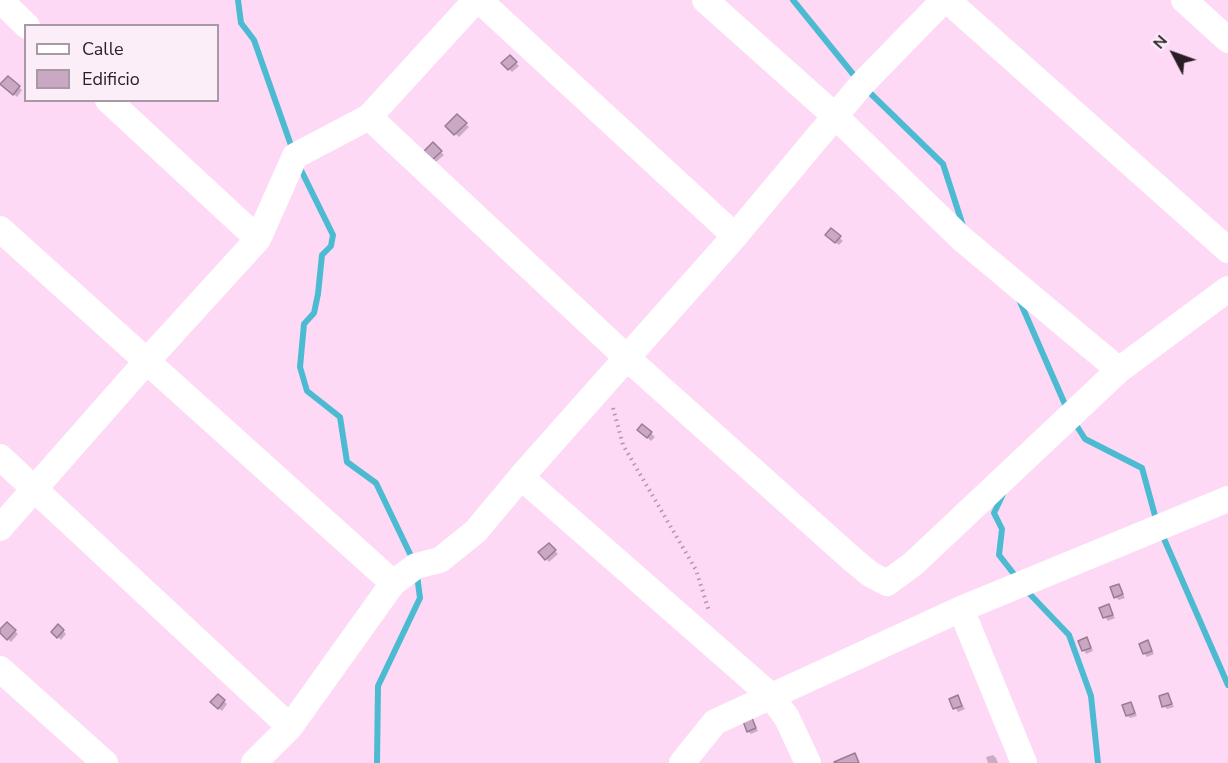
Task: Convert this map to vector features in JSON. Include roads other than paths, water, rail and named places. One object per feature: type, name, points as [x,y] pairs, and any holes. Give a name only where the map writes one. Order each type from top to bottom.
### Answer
[{"type":"street","points":[[0,0],[25,24]]},
{"type":"street","points":[[0,528],[258,239],[295,156],[369,117],[478,0],[735,236]]},
{"type":"street","points":[[705,0],[835,116],[962,239],[1119,370]]},
{"type":"street","points":[[254,763],[290,727],[393,583],[416,566],[440,560],[476,531],[521,477],[735,236],[862,84],[946,0],[1228,250]]},
{"type":"street","points":[[1184,0],[1228,40]]},
{"type":"street","points":[[110,102],[258,239]]},
{"type":"street","points":[[369,117],[618,367],[870,574],[887,583],[913,564],[1119,370],[1228,289]]},
{"type":"street","points":[[0,229],[393,583]]},
{"type":"street","points":[[0,457],[290,727]]},
{"type":"street","points":[[521,477],[771,696],[787,718],[808,763]]},
{"type":"street","points":[[682,763],[715,722],[961,609],[1228,499]]},
{"type":"street","points":[[961,609],[1024,763]]},
{"type":"street","points":[[0,669],[105,763]]},
{"type":"waterway","points":[[238,0],[241,23],[254,40],[293,151]]},
{"type":"waterway","points":[[793,0],[857,79]]},
{"type":"waterway","points":[[866,89],[943,164],[964,229]]},
{"type":"waterway","points":[[299,166],[333,235],[331,246],[322,255],[314,313],[304,324],[300,367],[307,391],[340,417],[347,462],[376,483],[413,560]]},
{"type":"waterway","points":[[1018,297],[1067,409]]},
{"type":"waterway","points":[[1073,420],[1085,439],[1142,468],[1157,523]]},
{"type":"waterway","points":[[1003,494],[994,513],[1002,529],[999,555],[1017,578]]},
{"type":"waterway","points":[[1161,532],[1228,685]]},
{"type":"waterway","points":[[377,763],[378,686],[420,598],[417,575]]},
{"type":"waterway","points":[[1025,589],[1069,635],[1091,696],[1098,763]]}]
